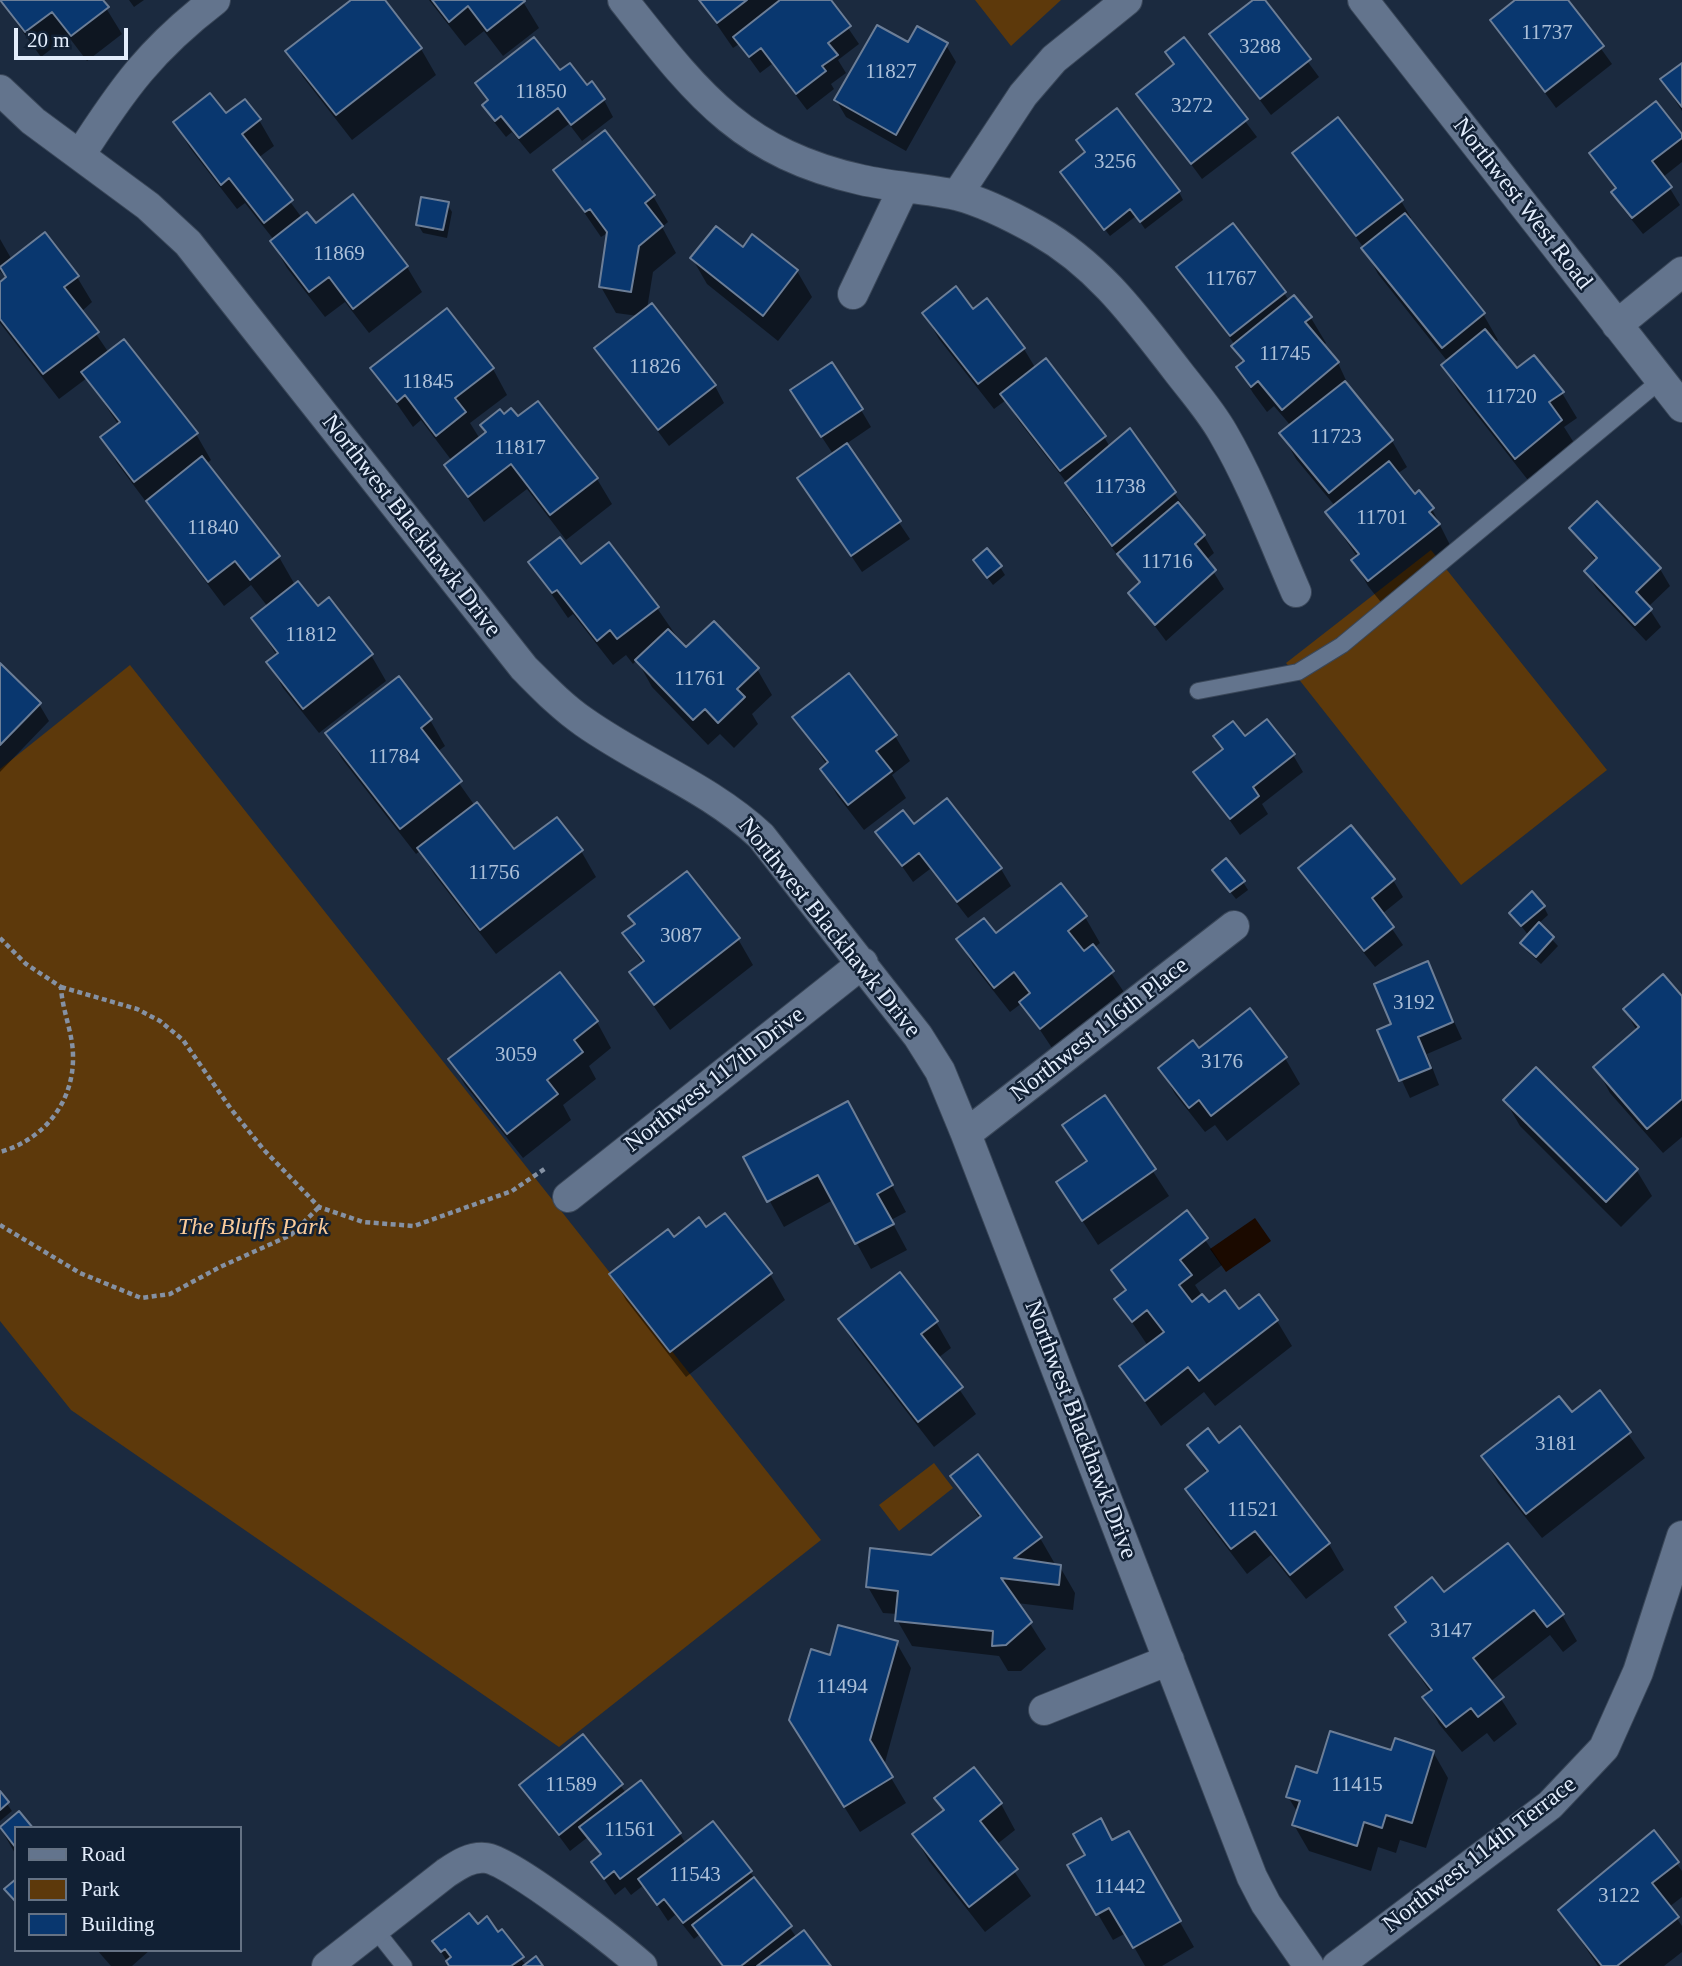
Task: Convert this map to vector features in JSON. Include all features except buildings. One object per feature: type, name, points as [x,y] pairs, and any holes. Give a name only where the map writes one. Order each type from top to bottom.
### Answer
[{"type":"street","points":[[80,155],[145,61],[215,0]]},
{"type":"street","points":[[623,0],[700,93],[733,125],[763,145],[814,168],[957,195],[1003,213],[1074,254],[1125,303],[1222,430],[1296,592]]},
{"type":"street","points":[[957,195],[1023,95],[1054,59],[1128,0]]},
{"type":"street","name":"Northwest West Road","points":[[1363,0],[1682,407]]},
{"type":"street","name":"Northwest Blackhawk Drive","points":[[0,90],[33,121],[148,206],[188,243],[524,668],[585,723],[733,810],[761,835],[863,963],[940,1071],[1252,1877],[1271,1913],[1310,1966]]},
{"type":"street","points":[[853,294],[904,187]]},
{"type":"street","points":[[1617,326],[1682,272]]},
{"type":"street","name":"Northwest 116th Place","points":[[966,1134],[1234,926]]},
{"type":"street","name":"Northwest 117th Drive","points":[[568,1196],[863,963]]},
{"type":"street","name":"Northwest 114th Terrace","points":[[1337,1966],[1550,1805],[1604,1748],[1638,1672],[1682,1536]]},
{"type":"street","points":[[1044,1710],[1168,1660]]},
{"type":"street","points":[[327,1966],[446,1872],[465,1862],[484,1857],[509,1868],[537,1887],[642,1966]]},
{"type":"lane","points":[[1198,691],[1298,672],[1342,645],[1661,380]]},
{"type":"lane","points":[[374,1928],[404,1966]]},
{"type":"path","points":[[0,938],[26,964],[61,987],[137,1009],[168,1027],[190,1049],[231,1109],[264,1150],[319,1207],[363,1222],[414,1226],[512,1191],[546,1167],[568,1196]]},
{"type":"path","points":[[0,1152],[29,1142],[42,1131],[55,1117],[67,1086],[73,1056],[61,987]]},
{"type":"path","points":[[0,1225],[80,1273],[141,1298],[170,1294],[220,1267],[291,1235],[319,1207]]},
{"type":"green space","points":[[975,0],[1061,0],[1011,46]]},
{"type":"green space","points":[[1431,550],[1607,770],[1461,885],[1286,663]]},
{"type":"green space","name":"The Bluffs Park","points":[[130,665],[821,1540],[559,1747],[71,1410],[0,1321],[0,769]]},
{"type":"green space","points":[[934,1463],[953,1488],[899,1531],[879,1505]]},
{"type":"shaded area","points":[[1255,1218],[1271,1241],[1226,1272],[1210,1249]]}]
